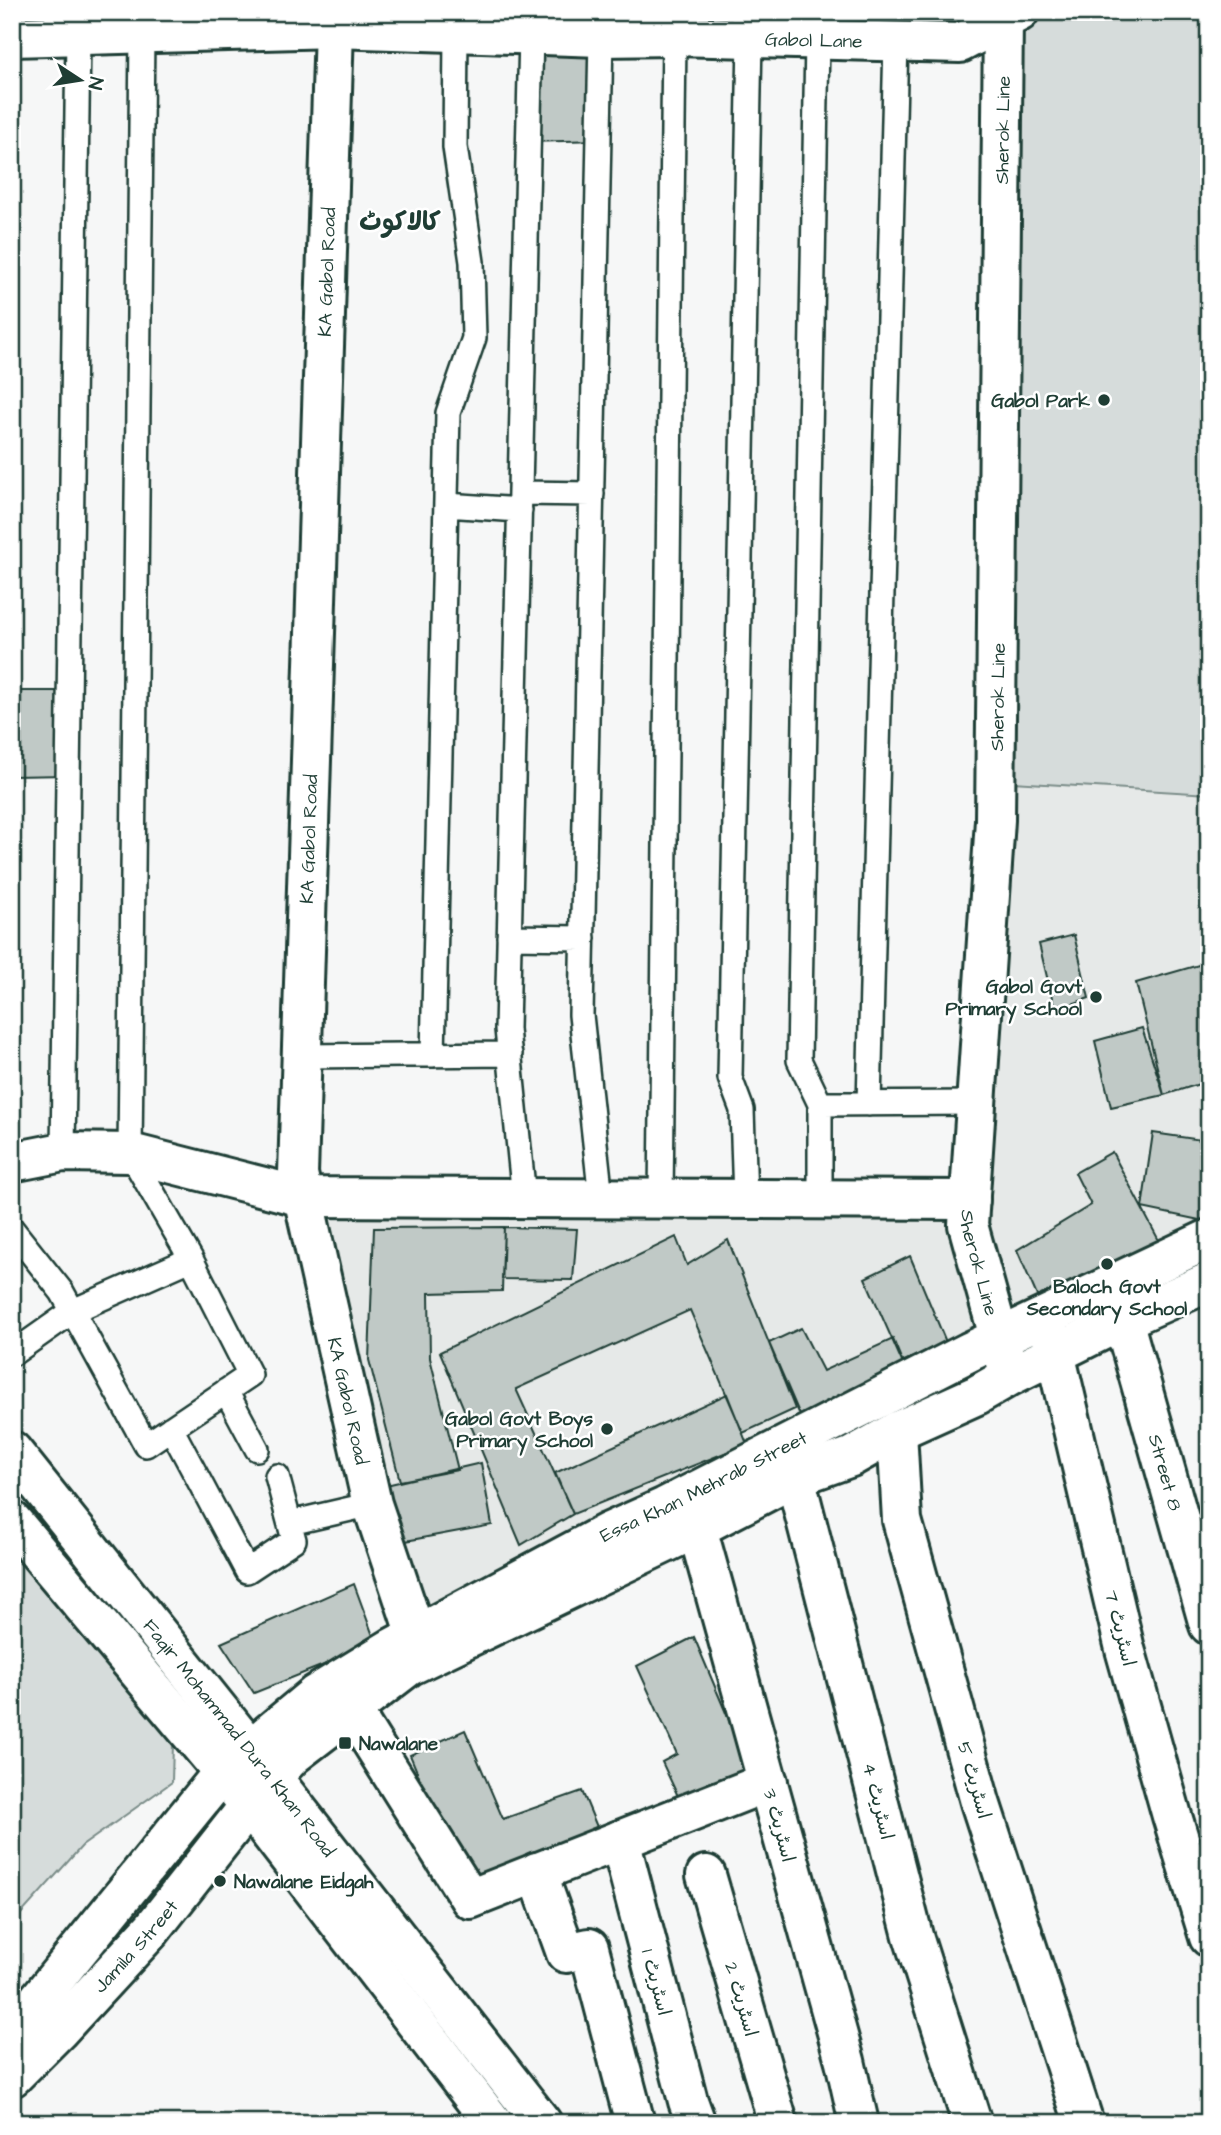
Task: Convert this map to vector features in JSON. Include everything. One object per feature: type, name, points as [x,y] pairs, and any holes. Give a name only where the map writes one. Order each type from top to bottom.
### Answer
[{"type":"street","name":"Gabol Lane","points":[[12,37],[86,28],[142,34],[380,20],[818,26],[895,41],[960,43],[1008,15]]},
{"type":"street","name":"Sherok Line","points":[[1008,15],[996,794],[968,1225],[1010,1376]]},
{"type":"street","name":"KA Gabol Road","points":[[311,23],[302,1056],[298,1174],[372,1504],[416,1635]]},
{"type":"street","points":[[12,1162],[63,1152],[130,1153],[303,1198],[970,1200]]},
{"type":"street","name":"Essa Khan Mehrab Street","points":[[248,1776],[293,1755],[409,1666],[616,1547],[665,1507],[1000,1338],[1209,1239]]},
{"type":"street","name":"Essa Khan Mehrab Street","points":[[248,1776],[315,1695],[416,1635],[616,1547],[697,1528],[796,1477],[851,1457],[897,1431],[977,1395],[1123,1320],[1208,1286]]},
{"type":"street","name":"اسٹریٹ 7","points":[[1044,1317],[1055,1353],[1125,1648],[1209,1937]]},
{"type":"street","name":"Street 8","points":[[1123,1320],[1209,1625]]},
{"type":"street","name":"اسٹریٹ 5","points":[[897,1431],[902,1520],[980,1802],[1084,2123]]},
{"type":"street","name":"Faqir Mohammad Dura Khan Road","points":[[12,1451],[49,1497],[493,2123]]},
{"type":"street","name":"اسٹریٹ 4","points":[[796,1477],[913,1936],[972,2123]]},
{"type":"street","points":[[15,1524],[49,1497]]},
{"type":"street","name":"Faqir Mohammad Dura Khan Road","points":[[15,1524],[248,1776],[542,2123]]},
{"type":"street","name":"اسٹریٹ 3","points":[[697,1528],[845,2061],[859,2123]]},
{"type":"street","points":[[351,1709],[470,1899],[768,1782]]},
{"type":"street","name":"Jamila Street","points":[[12,2032],[248,1776]]},
{"type":"street","name":"Jamila Street","points":[[12,2077],[152,1929],[248,1776]]},
{"type":"street","name":"اسٹریٹ 1","points":[[620,1840],[686,2120]]},
{"type":"street","points":[[537,1872],[566,1953],[589,1948],[635,2123]]},
{"type":"street","name":"اسٹریٹ 2","points":[[705,1875],[778,2123]]},
{"type":"lane","points":[[433,1055],[448,413],[474,338],[472,262],[455,148],[456,22]]},
{"type":"lane","points":[[524,1198],[507,1029],[532,23]]},
{"type":"lane","points":[[661,1199],[674,24]]},
{"type":"lane","points":[[601,25],[581,1015],[601,1198]]},
{"type":"lane","points":[[745,1199],[742,1110],[730,1078],[750,25]]},
{"type":"lane","points":[[818,26],[799,1060],[820,1104],[820,1199]]},
{"type":"lane","points":[[63,1152],[86,28]]},
{"type":"lane","points":[[12,1229],[62,1292],[146,1445],[250,1375],[191,1259],[130,1153],[142,34]]},
{"type":"lane","points":[[869,1104],[895,41]]},
{"type":"lane","points":[[446,505],[520,502],[592,494]]},
{"type":"lane","points":[[509,937],[583,939]]},
{"type":"lane","points":[[302,1056],[510,1054]]},
{"type":"lane","points":[[820,1104],[976,1104]]},
{"type":"lane","points":[[12,1354],[73,1311],[191,1259]]},
{"type":"lane","points":[[226,1391],[257,1449]]},
{"type":"lane","points":[[171,1428],[247,1571],[294,1540],[277,1476]]},
{"type":"lane","points":[[290,1523],[372,1504]]},
{"type":"shaded area","name":"Gabol Park","points":[[1021,12],[1209,12],[1209,794],[996,781]]},
{"type":"shaded area","name":"Gabol Govt Boys Primary School","points":[[996,781],[1209,794],[1209,1266],[1004,1355],[407,1659],[303,1197],[969,1200]]},
{"type":"shaded area","points":[[12,1553],[173,1743],[172,1782],[82,1846],[12,1924]]},
{"type":"building","points":[[532,34],[601,37],[599,140],[529,142]]},
{"type":"building","points":[[12,691],[69,691],[68,775],[12,776]]},
{"type":"building","points":[[1074,935],[1089,998],[1055,1010],[1039,944]]},
{"type":"building","points":[[1209,962],[1209,1081],[1164,1095],[1136,983]]},
{"type":"building","points":[[1142,1028],[1164,1095],[1111,1107],[1095,1041]]},
{"type":"building","points":[[1153,1133],[1209,1141],[1209,1222],[1142,1208]]},
{"type":"building","points":[[1112,1152],[1163,1248],[1044,1312],[1017,1250],[1091,1205],[1075,1173]]},
{"type":"building","points":[[504,1227],[502,1291],[429,1293],[430,1358],[458,1470],[400,1481],[369,1360],[374,1228]]},
{"type":"building","points":[[504,1227],[577,1229],[573,1280],[502,1279]]},
{"type":"building","points":[[676,1237],[687,1265],[728,1240],[795,1409],[743,1433],[690,1310],[516,1389],[573,1514],[521,1545],[440,1352]]},
{"type":"building","points":[[910,1256],[946,1342],[902,1362],[865,1278]]},
{"type":"building","points":[[801,1328],[823,1371],[893,1339],[908,1376],[802,1420],[769,1343]]},
{"type":"building","points":[[727,1394],[747,1444],[573,1514],[555,1473]]},
{"type":"building","points":[[481,1463],[492,1525],[400,1542],[386,1485]]},
{"type":"building","points":[[354,1584],[376,1644],[254,1693],[221,1643]]},
{"type":"building","points":[[694,1637],[753,1777],[683,1807],[662,1762],[677,1754],[637,1666]]},
{"type":"building","points":[[465,1730],[503,1819],[582,1791],[605,1846],[470,1899],[410,1755]]},
{"type":"place","name":"Gabol Park","points":[[1104,400]]},
{"type":"place","name":"Gabol Govt Primary School","points":[[1096,997]]},
{"type":"place","name":"Baloch Govt Secondary School","points":[[1107,1264]]},
{"type":"place","name":"Gabol Govt Boys Primary School","points":[[607,1429]]},
{"type":"place","name":"Nawalane","points":[[345,1743]]},
{"type":"place","name":"Nawalane Eidgah","points":[[220,1881]]},
{"type":"district","name":"کالاکوٹ","points":[[400,221]]}]
